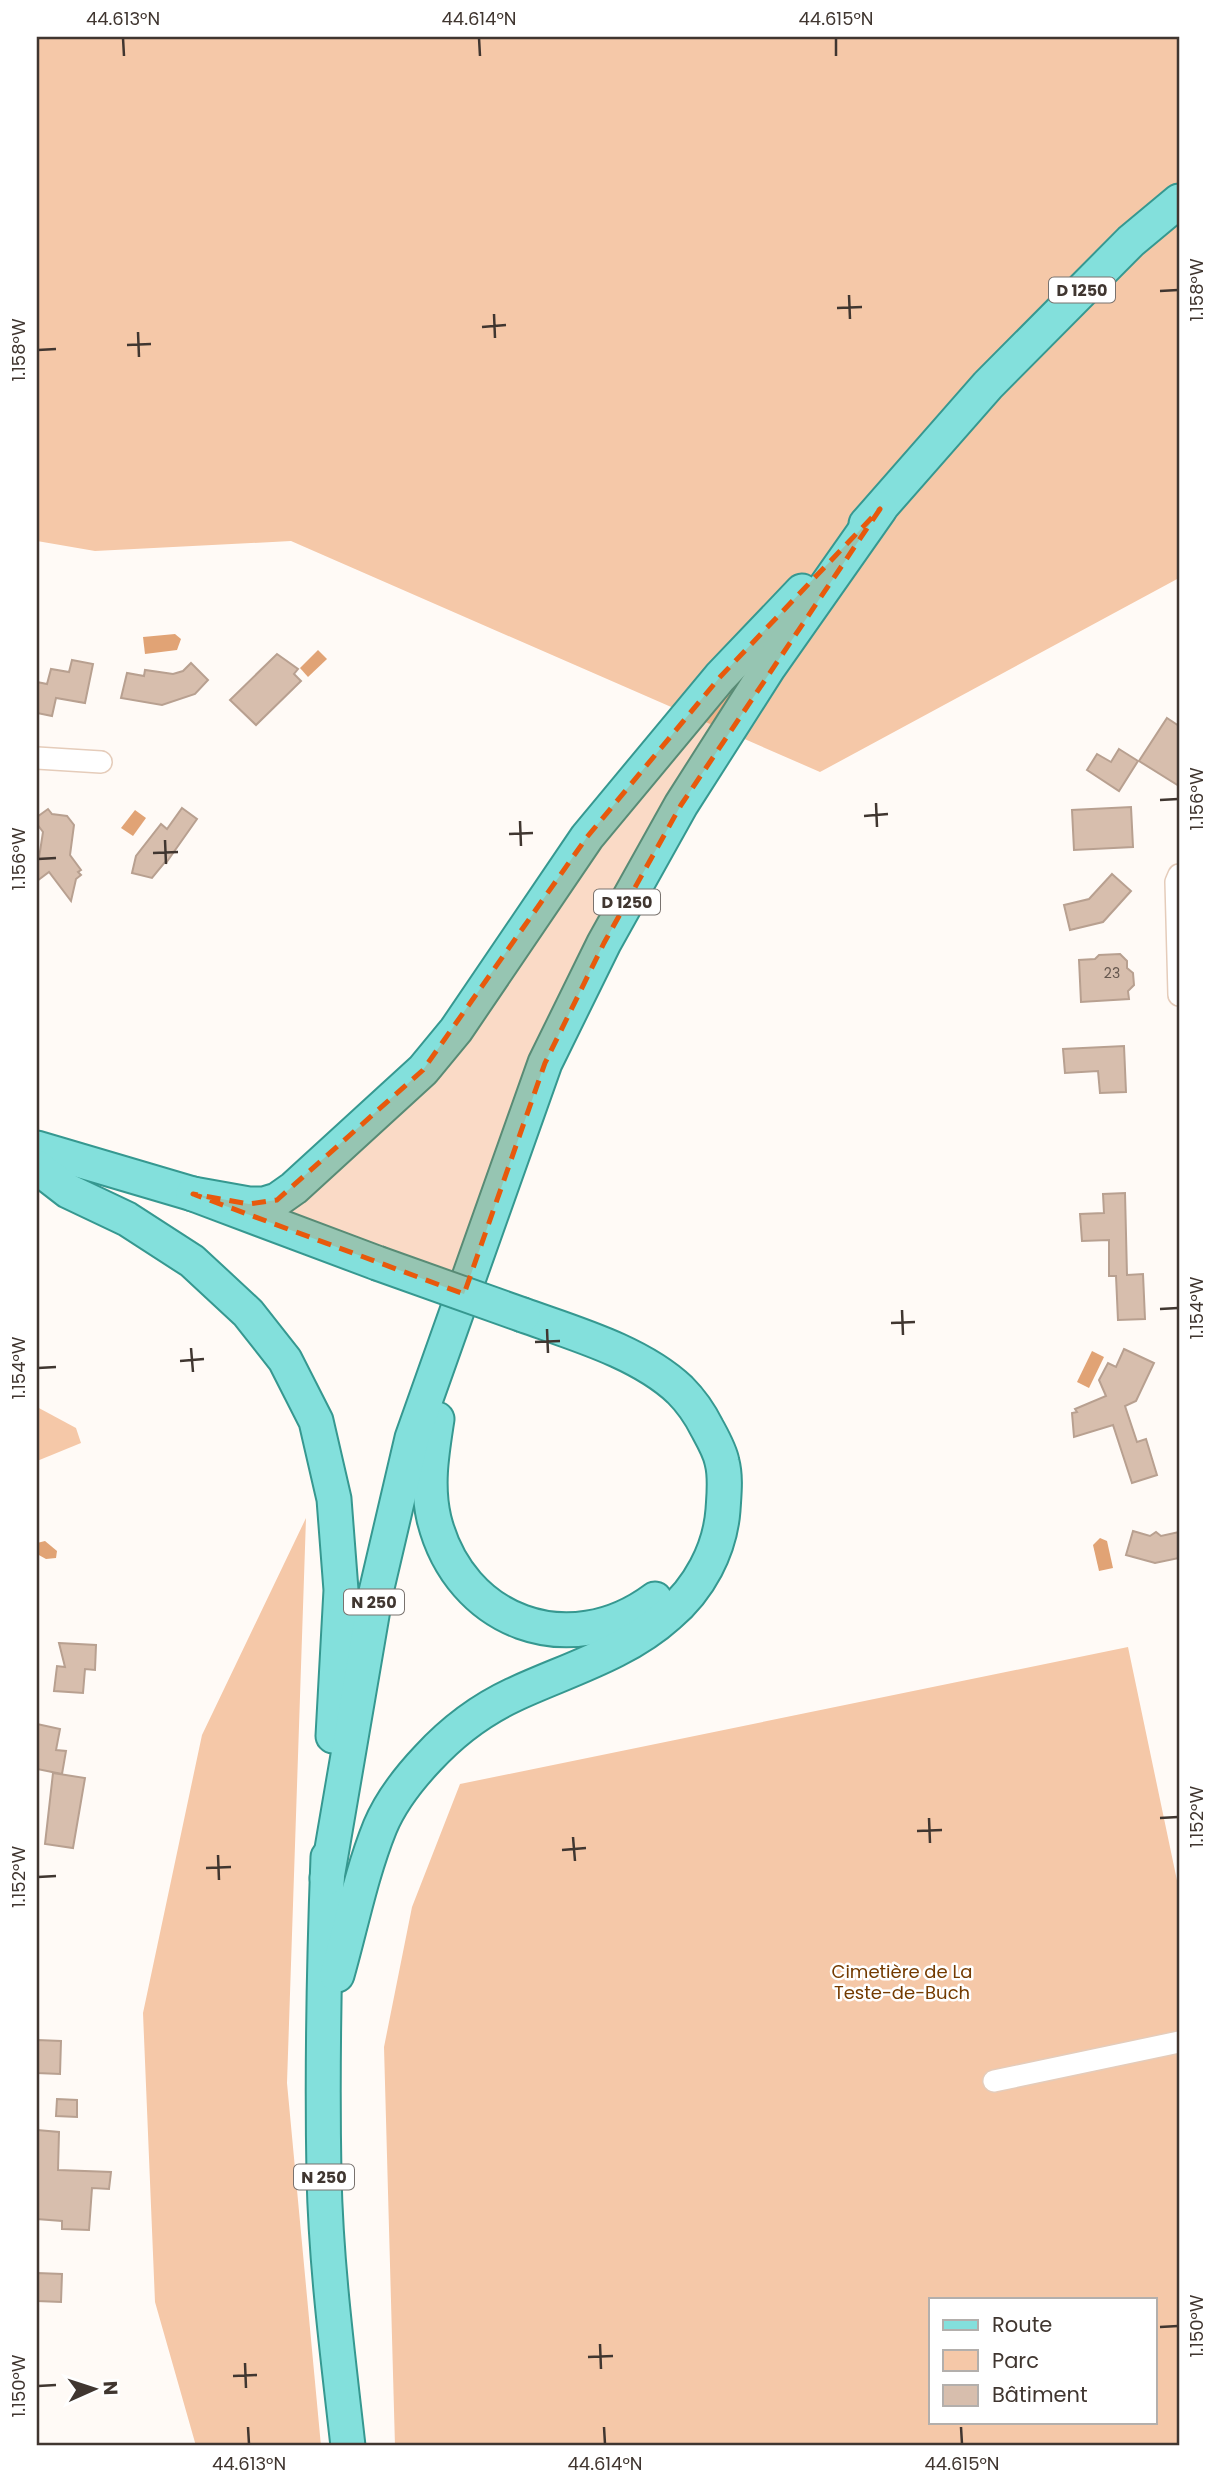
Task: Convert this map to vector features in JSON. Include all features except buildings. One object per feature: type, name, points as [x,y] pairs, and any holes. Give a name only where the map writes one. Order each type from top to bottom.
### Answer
[{"type":"main road","name":"D 1250","points":[[450,1333],[545,1063],[604,943],[681,805],[769,667],[880,509],[988,384],[1131,241],[1179,201]]},
{"type":"main road","points":[[193,1194],[249,1204],[277,1200],[294,1188],[423,1070],[456,1030],[587,837],[720,677],[880,509]]},
{"type":"main road","points":[[37,1148],[193,1194],[375,1270]]},
{"type":"main road","points":[[37,1165],[375,1270],[520,1322],[581,1335],[641,1362],[679,1389],[697,1410],[713,1438],[722,1462],[722,1519],[709,1564],[692,1589],[668,1616],[595,1660],[510,1696],[460,1727],[426,1759],[400,1792],[380,1826],[323,2025]]},
{"type":"main road","points":[[37,1165],[68,1191],[127,1219],[201,1269],[248,1313],[285,1360],[316,1421],[334,1499],[341,1590],[327,1878]]},
{"type":"main road","points":[[450,1333],[429,1474],[435,1520],[451,1560],[472,1592],[502,1613],[526,1624],[566,1630],[596,1628],[639,1611],[659,1597],[674,1580],[696,1540],[704,1506],[701,1466],[688,1433],[664,1401],[631,1377],[520,1322]]},
{"type":"main road","name":"N 250","points":[[348,2446],[335,2329],[324,2178],[323,2025],[327,1878],[376,1592],[412,1438],[450,1333]]},
{"type":"street","points":[[37,758],[100,762]]},
{"type":"street","points":[[1179,874],[1175,882],[1179,995]]},
{"type":"street","points":[[994,2081],[1179,2042]]},
{"type":"highlighted area","points":[[880,509],[681,805],[604,943],[545,1063],[464,1294],[193,1194],[249,1204],[277,1200],[423,1070],[587,837],[720,677]]},
{"type":"green space","points":[[37,37],[1179,37],[1179,578],[820,772],[291,541],[95,551],[37,541]]},
{"type":"green space","points":[[37,1407],[76,1428],[81,1443],[37,1461]]},
{"type":"green space","points":[[306,1518],[287,2083],[321,2446],[196,2446],[155,2302],[143,2013],[202,1735]]},
{"type":"green space","name":"Cimetière de La Teste-de-Buch","points":[[1128,1647],[1179,1890],[1179,2446],[395,2446],[384,2047],[412,1907],[460,1784]]},
{"type":"shaded area","points":[[175,634],[181,639],[177,650],[145,654],[143,637]]},
{"type":"shaded area","points":[[318,650],[327,659],[308,677],[300,668]]},
{"type":"shaded area","points":[[135,810],[146,818],[133,836],[121,828]]},
{"type":"shaded area","points":[[1092,1351],[1104,1357],[1089,1388],[1077,1382]]},
{"type":"shaded area","points":[[1100,1538],[1107,1541],[1113,1568],[1099,1571],[1093,1545]]},
{"type":"shaded area","points":[[45,1541],[57,1551],[56,1558],[46,1559],[37,1554],[37,1543]]}]
